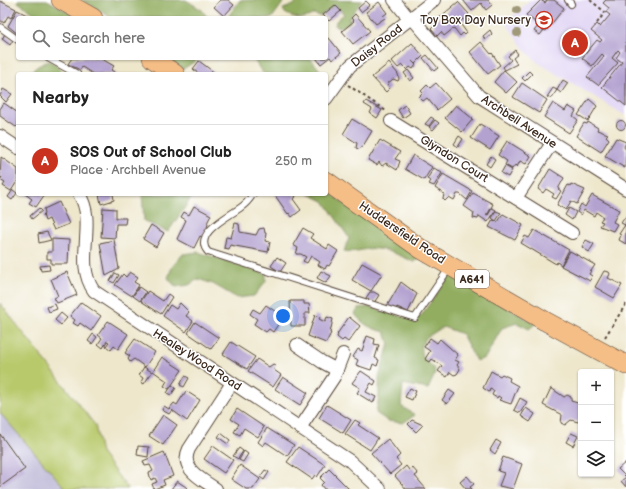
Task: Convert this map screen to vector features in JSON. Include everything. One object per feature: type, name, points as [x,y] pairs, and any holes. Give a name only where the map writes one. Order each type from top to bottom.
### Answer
[{"type":"main road","points":[[61,0],[89,16]]},
{"type":"main road","points":[[155,60],[172,72]]},
{"type":"main road","name":"Huddersfield Road","points":[[328,182],[421,249],[545,321],[626,365]]},
{"type":"street","name":"Archbell Avenue","points":[[394,0],[473,91],[494,107],[626,189]]},
{"type":"street","name":"Daisy Road","points":[[328,96],[350,66],[434,0]]},
{"type":"street","name":"Glyndon Court","points":[[391,121],[572,233]]},
{"type":"street","points":[[0,136],[16,147]]},
{"type":"street","points":[[516,198],[552,143]]},
{"type":"street","name":"Healey Wood Road","points":[[80,196],[84,203],[86,215],[84,254],[86,276],[94,291],[350,462],[380,489]]},
{"type":"street","points":[[297,345],[337,370]]},
{"type":"street","points":[[300,428],[334,377],[343,354]]},
{"type":"street","points":[[216,489],[191,470],[186,458],[188,449],[232,382]]},
{"type":"lane","points":[[0,27],[16,39]]},
{"type":"lane","points":[[52,60],[73,72]]},
{"type":"lane","points":[[251,196],[244,205],[214,225],[204,242],[204,248],[208,252],[414,318],[451,266]]},
{"type":"path","points":[[590,0],[605,12],[595,26]]},
{"type":"path","points":[[340,80],[385,110],[391,121]]},
{"type":"path","points":[[598,349],[626,304]]},
{"type":"shaded area","points":[[530,0],[626,0],[626,116],[537,62],[524,49],[506,23]]},
{"type":"shaded area","points":[[0,413],[66,489],[0,489]]},
{"type":"green space","points":[[18,0],[47,0],[75,16],[38,16],[18,2]]},
{"type":"green space","points":[[82,0],[186,0],[202,10],[206,16],[109,16]]},
{"type":"green space","points":[[240,0],[285,0],[273,16],[228,16]]},
{"type":"green space","points":[[297,0],[316,0],[317,3],[323,0],[362,1],[349,18],[350,22],[341,27],[335,26],[336,21],[344,14],[335,5],[320,16],[314,14],[309,16],[290,16],[285,13],[283,9],[294,5]]},
{"type":"green space","points":[[171,60],[197,60],[183,69]]},
{"type":"green space","points":[[254,60],[312,60],[321,72],[262,72]]},
{"type":"green space","points":[[48,61],[57,65],[62,72],[30,72]]},
{"type":"green space","points":[[328,191],[420,259],[414,262],[392,252],[381,249],[350,252],[344,251],[349,238],[324,201],[313,196],[328,196]]},
{"type":"green space","points":[[142,196],[193,196],[168,232],[144,221]]},
{"type":"green space","points":[[198,252],[266,274],[266,281],[254,296],[237,298],[213,284],[198,279],[189,285],[176,287],[168,278],[172,267],[183,254]]},
{"type":"green space","points":[[451,273],[535,324],[529,329],[517,323],[502,328],[485,358],[476,361],[462,334],[443,327],[427,337],[421,345],[423,358],[434,368],[435,374],[428,389],[403,384],[401,406],[415,415],[403,423],[388,421],[376,413],[379,396],[379,377],[389,344],[385,332],[368,326],[355,314],[359,308],[369,307],[414,320],[421,316]]},
{"type":"green space","points":[[0,303],[95,425],[101,453],[128,489],[66,489],[0,413]]},
{"type":"building","points":[[220,0],[228,0],[234,5],[224,16],[214,7]]},
{"type":"building","points":[[463,0],[488,0],[492,5],[486,10],[481,3],[472,11]]},
{"type":"building","name":"Toy Box Day Nursery","points":[[541,0],[545,3],[547,0],[554,0],[564,8],[546,31],[544,30],[540,35],[534,31],[539,25],[526,15]]},
{"type":"building","points":[[606,0],[626,0],[626,106],[602,87],[622,62],[616,58],[620,52],[618,50],[612,58],[618,63],[598,85],[587,77],[604,56],[602,54],[592,66],[582,58],[597,40],[600,42],[602,40],[591,31],[597,24],[600,27],[610,15],[606,12],[609,8],[603,3]]},
{"type":"building","points":[[0,1],[16,9],[11,18],[8,16],[4,23],[0,20]]},
{"type":"building","points":[[366,1],[370,5],[361,12],[358,8]]},
{"type":"building","points":[[379,2],[387,13],[383,16],[385,18],[376,24],[366,12]]},
{"type":"building","points":[[458,2],[469,14],[467,16],[470,20],[468,22],[463,19],[459,22],[467,33],[465,35],[463,33],[460,36],[454,28],[444,36],[441,32],[437,36],[431,29],[435,25],[433,23]]},
{"type":"building","points":[[335,5],[341,11],[329,21],[328,16],[323,15]]},
{"type":"building","points":[[17,10],[29,16],[16,16],[16,32],[8,26]]},
{"type":"building","points":[[355,14],[370,31],[353,44],[342,31],[354,21],[351,18]]},
{"type":"building","points":[[490,30],[492,34],[485,40],[483,36]]},
{"type":"building","points":[[576,32],[585,39],[574,54],[564,47]]},
{"type":"building","points":[[5,34],[13,40],[10,45],[2,39]]},
{"type":"building","points":[[328,39],[341,53],[332,60],[330,57],[328,59]]},
{"type":"building","points":[[481,42],[491,54],[492,53],[500,65],[488,74],[470,52]]},
{"type":"building","points":[[412,43],[423,56],[415,64],[416,65],[413,69],[410,67],[407,70],[402,65],[398,68],[392,61]]},
{"type":"building","points":[[515,50],[518,54],[513,58],[517,64],[505,70],[503,67],[511,60],[508,56]]},
{"type":"building","points":[[427,55],[438,68],[434,71],[423,58]]},
{"type":"building","points":[[71,60],[104,60],[114,66],[111,70],[114,72],[90,72],[82,67],[80,70],[68,64]]},
{"type":"building","points":[[318,60],[326,60],[321,64]]},
{"type":"building","points":[[199,61],[213,72],[197,72],[193,69]]},
{"type":"building","points":[[389,63],[398,74],[399,79],[398,81],[393,79],[387,84],[390,88],[386,92],[372,77]]},
{"type":"building","points":[[408,70],[414,78],[410,81],[404,73]]},
{"type":"building","points":[[504,70],[517,82],[506,93],[494,82]]},
{"type":"building","points":[[529,71],[532,74],[525,81],[522,78]]},
{"type":"building","points":[[563,80],[568,83],[561,93],[557,90]]},
{"type":"building","points":[[436,83],[450,99],[437,110],[427,98],[423,101],[419,97],[423,93],[421,91],[427,85],[430,88]]},
{"type":"building","points":[[522,83],[547,100],[539,113],[513,97]]},
{"type":"building","points":[[553,88],[557,90],[551,99],[547,97]]},
{"type":"building","points":[[3,89],[12,94],[6,102],[0,96]]},
{"type":"building","points":[[589,99],[597,106],[588,121],[578,115]]},
{"type":"building","points":[[366,101],[382,110],[377,118],[370,113],[372,109],[364,104]]},
{"type":"building","points":[[4,103],[16,112],[16,127],[0,116],[0,109]]},
{"type":"building","points":[[553,103],[565,111],[568,106],[576,111],[573,116],[578,120],[569,133],[544,117]]},
{"type":"building","points":[[405,105],[410,113],[403,118],[398,110]]},
{"type":"building","points":[[456,105],[473,119],[462,132],[445,118]]},
{"type":"building","points":[[431,117],[434,119],[429,126],[425,124]]},
{"type":"building","points":[[352,119],[372,131],[363,146],[359,149],[356,148],[357,143],[343,134]]},
{"type":"building","points":[[435,120],[439,123],[433,130],[429,127]]},
{"type":"building","points":[[619,121],[623,121],[625,125],[623,129],[619,129],[617,127],[617,123]]},
{"type":"building","points":[[588,122],[598,128],[597,130],[608,134],[606,136],[609,139],[601,152],[576,136],[584,123],[587,124]]},
{"type":"building","points":[[480,124],[499,136],[490,150],[471,138]]},
{"type":"building","points":[[459,136],[463,139],[458,147],[454,144]]},
{"type":"building","points":[[616,138],[626,142],[624,147],[626,150],[625,168],[605,156]]},
{"type":"building","points":[[380,140],[400,152],[395,159],[400,161],[397,170],[386,163],[382,166],[379,162],[377,165],[368,160]]},
{"type":"building","points":[[507,141],[531,156],[526,164],[520,161],[517,167],[515,165],[512,169],[505,165],[507,161],[498,155]]},
{"type":"building","points":[[413,155],[432,167],[424,180],[405,169]]},
{"type":"building","points":[[491,156],[495,159],[490,167],[486,164]]},
{"type":"building","points":[[1,157],[16,168],[16,183],[11,191],[3,186],[5,183],[0,180],[2,177],[0,179]]},
{"type":"building","points":[[505,166],[512,170],[508,177],[501,173]]},
{"type":"building","points":[[434,168],[442,173],[434,186],[429,184],[431,181],[427,179]]},
{"type":"building","points":[[550,169],[564,178],[558,189],[561,191],[556,199],[552,197],[554,194],[546,189],[543,193],[538,189]]},
{"type":"building","points":[[443,174],[472,191],[467,200],[460,194],[457,194],[454,200],[449,197],[445,201],[443,199],[444,194],[435,188]]},
{"type":"building","points":[[571,184],[585,190],[577,204],[571,201],[566,210],[557,205],[568,185],[570,186]]},
{"type":"building","points":[[13,190],[16,192],[12,200],[8,197]]},
{"type":"building","points":[[473,193],[493,204],[488,214],[486,214],[488,215],[492,208],[496,210],[488,222],[479,216],[478,219],[473,218],[474,213],[464,206]]},
{"type":"building","points":[[592,195],[619,210],[613,222],[617,224],[613,231],[600,226],[603,222],[600,221],[603,217],[596,212],[594,216],[584,210],[581,215],[577,212],[581,204],[585,207]]},
{"type":"building","points":[[28,196],[44,196],[36,207],[29,203],[32,199]]},
{"type":"building","points":[[99,196],[113,196],[114,200],[101,204]]},
{"type":"building","points":[[275,196],[295,196],[293,199],[301,210],[292,217],[289,213],[288,214]]},
{"type":"building","points":[[59,202],[69,224],[54,230],[49,219],[45,221],[43,215],[45,213],[44,209]]},
{"type":"building","points":[[194,206],[211,215],[207,223],[205,234],[202,237],[200,236],[194,248],[177,239],[186,220],[181,217],[184,212],[189,215]]},
{"type":"building","points":[[39,208],[42,211],[32,219],[30,216]]},
{"type":"building","points":[[103,208],[116,209],[116,218],[126,218],[125,224],[116,224],[115,238],[101,237]]},
{"type":"building","points":[[569,208],[576,212],[572,220],[565,215]]},
{"type":"building","points":[[496,211],[501,213],[496,221],[492,218]]},
{"type":"building","points":[[503,214],[523,225],[515,240],[489,227],[493,220],[498,222]]},
{"type":"building","points":[[625,217],[626,244],[619,240],[621,235],[619,234],[625,225],[621,223]]},
{"type":"building","points":[[235,223],[239,224],[240,232],[256,235],[259,229],[264,228],[266,233],[265,241],[270,242],[268,252],[230,245],[229,249],[224,248],[226,237],[231,238]]},
{"type":"building","points":[[151,225],[164,233],[156,247],[143,239]]},
{"type":"building","points":[[303,228],[313,234],[310,238],[327,249],[329,245],[338,251],[329,266],[327,265],[325,269],[318,265],[320,262],[311,256],[307,263],[303,261],[306,257],[301,254],[296,254],[298,248],[293,245]]},
{"type":"building","points":[[534,230],[569,250],[561,265],[557,262],[556,264],[521,243],[525,236],[529,238]]},
{"type":"building","points":[[47,232],[51,240],[39,243],[38,234]]},
{"type":"building","points":[[52,239],[69,240],[68,264],[51,264],[51,259],[47,259],[47,252],[52,252]]},
{"type":"building","points":[[114,240],[119,269],[106,276],[100,243]]},
{"type":"building","points":[[586,240],[594,244],[589,252],[582,247]]},
{"type":"building","points":[[570,251],[595,265],[589,274],[592,276],[590,281],[561,266]]},
{"type":"building","points":[[277,257],[286,263],[280,272],[271,266]]},
{"type":"building","points":[[362,263],[382,274],[371,291],[352,280]]},
{"type":"building","points":[[49,265],[50,270],[41,271],[40,266]]},
{"type":"building","points":[[321,271],[331,276],[326,283],[317,278]]},
{"type":"building","points":[[604,271],[609,272],[610,274],[608,278],[622,285],[614,298],[595,287]]},
{"type":"building","points":[[67,272],[77,295],[57,303],[54,298],[58,296],[51,279]]},
{"type":"building","points":[[130,272],[138,277],[134,282],[139,285],[132,296],[115,285],[123,274],[126,277]]},
{"type":"building","points":[[115,273],[119,275],[114,283],[110,281]]},
{"type":"building","points":[[401,282],[417,294],[408,312],[397,307],[395,311],[387,306]]},
{"type":"building","points":[[139,287],[146,292],[140,301],[133,296]]},
{"type":"building","points":[[148,291],[163,301],[168,294],[172,297],[161,314],[141,301]]},
{"type":"building","points":[[370,292],[374,292],[379,295],[374,303],[366,298]]},
{"type":"building","points":[[290,301],[304,301],[304,304],[309,304],[310,313],[305,313],[305,326],[291,326]]},
{"type":"building","points":[[81,302],[101,316],[91,331],[80,323],[78,326],[73,323],[75,320],[70,316]]},
{"type":"building","points":[[180,303],[189,312],[186,316],[193,321],[186,332],[163,316],[170,305],[176,309]]},
{"type":"building","points":[[55,304],[57,309],[49,312],[47,307]]},
{"type":"building","points":[[266,305],[279,314],[277,318],[281,320],[273,332],[269,329],[266,332],[254,324],[257,319],[250,314],[253,309],[260,313]]},
{"type":"building","points":[[61,313],[67,318],[61,325],[55,320]]},
{"type":"building","points":[[315,315],[320,317],[319,319],[325,322],[327,317],[333,319],[331,333],[326,343],[308,336]]},
{"type":"building","points":[[349,317],[360,326],[348,342],[344,339],[342,341],[337,337],[337,334]]},
{"type":"building","points":[[108,321],[128,334],[118,349],[114,346],[111,350],[106,346],[109,342],[107,341],[103,348],[98,344],[102,338],[98,335]]},
{"type":"building","points":[[195,322],[219,338],[211,349],[188,333]]},
{"type":"building","points":[[93,334],[97,337],[92,344],[88,341]]},
{"type":"building","points":[[367,336],[375,339],[374,344],[379,345],[375,358],[379,360],[377,366],[373,364],[371,370],[356,365],[358,360],[353,357],[358,349],[362,351]]},
{"type":"building","points":[[430,338],[437,343],[440,339],[458,355],[455,360],[459,362],[457,365],[460,369],[457,374],[454,375],[450,372],[447,377],[438,371],[442,366],[432,359],[430,362],[425,359],[430,351],[424,347]]},
{"type":"building","points":[[135,339],[155,352],[145,367],[134,359],[130,362],[128,359],[130,356],[125,353]]},
{"type":"building","points":[[231,342],[255,357],[247,369],[223,354]]},
{"type":"building","points":[[162,357],[182,370],[169,389],[164,386],[167,381],[153,371]]},
{"type":"building","points":[[257,359],[269,367],[273,364],[275,365],[274,370],[281,375],[273,387],[248,371]]},
{"type":"building","points":[[144,367],[152,372],[144,384],[141,382],[143,378],[139,375]]},
{"type":"building","points":[[361,371],[376,381],[374,385],[371,383],[366,392],[376,397],[373,403],[357,393],[360,388],[352,383]]},
{"type":"building","points":[[491,371],[500,376],[502,374],[510,378],[509,381],[518,386],[511,404],[499,400],[501,398],[498,396],[497,398],[492,395],[494,391],[490,389],[489,392],[483,388]]},
{"type":"building","points":[[185,376],[189,378],[184,387],[180,385]]},
{"type":"building","points":[[283,377],[308,393],[300,405],[275,389]]},
{"type":"building","points":[[172,385],[176,388],[171,395],[167,393]]},
{"type":"building","points":[[410,388],[416,391],[412,400],[405,397]]},
{"type":"building","points":[[551,388],[564,397],[567,395],[571,397],[571,401],[578,403],[578,422],[571,420],[565,425],[561,423],[562,415],[543,405]]},
{"type":"building","points":[[449,390],[455,394],[447,404],[442,400]]},
{"type":"building","points":[[186,391],[200,400],[187,421],[172,410],[169,414],[162,410],[164,406],[169,409],[174,403],[177,405]]},
{"type":"building","points":[[520,398],[527,402],[520,413],[514,410]]},
{"type":"building","points":[[327,405],[351,420],[343,433],[319,418]]},
{"type":"building","points":[[526,408],[535,414],[530,422],[521,416]]},
{"type":"building","points":[[237,409],[264,427],[258,437],[244,428],[240,435],[234,432],[239,424],[231,419]]},
{"type":"building","points":[[163,415],[177,425],[163,445],[149,436]]},
{"type":"building","points":[[355,420],[360,423],[358,425],[378,438],[370,450],[345,434]]},
{"type":"building","points":[[412,420],[423,425],[416,432],[408,424]]},
{"type":"building","points":[[267,428],[294,445],[287,456],[266,442],[263,446],[258,442]]},
{"type":"building","points":[[221,433],[230,440],[228,444],[218,437]]},
{"type":"building","points":[[571,433],[578,436],[573,446],[566,442]]},
{"type":"building","points":[[0,434],[25,469],[0,487]]},
{"type":"building","points":[[388,439],[400,455],[396,459],[401,465],[390,474],[371,453]]},
{"type":"building","points":[[496,440],[501,443],[495,454],[490,450]]},
{"type":"building","points":[[138,446],[149,447],[148,457],[137,455]]},
{"type":"building","points":[[213,446],[233,460],[224,473],[204,459]]},
{"type":"building","points":[[298,447],[325,465],[317,477],[315,475],[312,479],[287,462]]},
{"type":"building","points":[[239,448],[243,451],[238,459],[233,456]]},
{"type":"building","points":[[244,451],[248,454],[243,462],[239,460]]},
{"type":"building","points":[[164,452],[173,476],[163,480],[165,485],[154,489],[152,484],[157,482],[155,478],[151,480],[149,473],[153,471],[150,465],[145,466],[143,461]]},
{"type":"building","points":[[503,457],[522,464],[513,489],[499,486],[504,473],[498,471]]},
{"type":"building","points":[[626,462],[626,477],[618,469]]},
{"type":"building","points":[[240,465],[260,479],[253,489],[246,489],[231,479]]},
{"type":"building","points":[[406,466],[409,470],[412,467],[418,474],[415,476],[426,489],[406,489],[395,476]]},
{"type":"building","points":[[329,469],[349,489],[324,489],[321,485],[324,482],[320,478]]},
{"type":"building","points":[[265,470],[269,472],[264,480],[260,477]]},
{"type":"building","points":[[467,476],[474,484],[470,487],[472,489],[466,489],[460,482]]},
{"type":"building","points":[[626,477],[626,487],[621,481]]},
{"type":"building","points":[[177,481],[186,487],[188,489],[171,489]]},
{"type":"place","name":"Toy Box Day Nursery","points":[[544,20]]},
{"type":"place","name":"SOS Out of School Club","points":[[575,43]]}]
